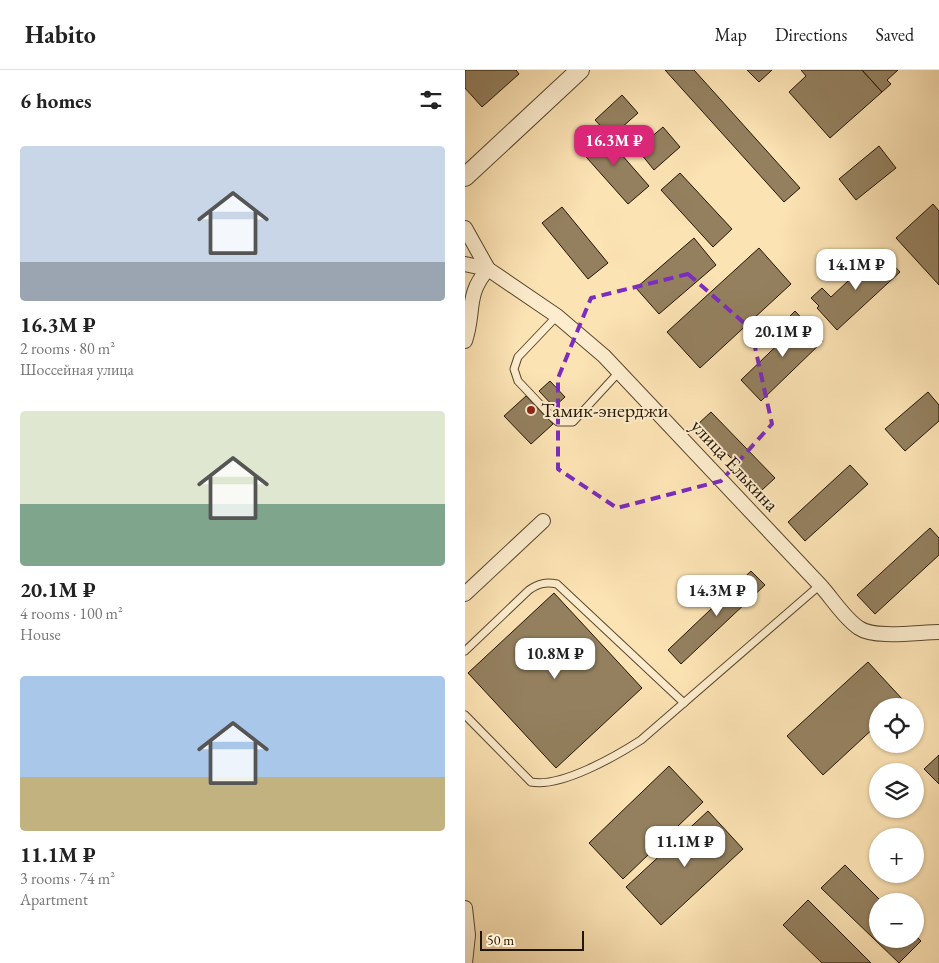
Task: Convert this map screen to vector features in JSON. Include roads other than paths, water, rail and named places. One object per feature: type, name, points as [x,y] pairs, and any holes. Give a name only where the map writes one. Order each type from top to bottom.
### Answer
[{"type":"street","points":[[465,177],[580,70]]},
{"type":"street","name":"улица Елькина","points":[[465,228],[488,269]]},
{"type":"street","name":"улица Елькина","points":[[465,264],[488,269],[557,316],[604,356],[820,584],[853,623],[868,632],[939,632]]},
{"type":"street","points":[[465,341],[472,291],[479,278],[488,269]]},
{"type":"street","points":[[465,594],[543,521]]},
{"type":"street","points":[[465,908],[468,935],[465,963]]},
{"type":"lane","points":[[557,316],[518,358],[513,369],[518,381],[552,417],[558,422],[573,422],[619,372]]},
{"type":"lane","points":[[465,651],[537,584],[547,582],[557,584],[684,703]]},
{"type":"lane","points":[[465,715],[525,777],[539,783],[589,769],[616,756],[641,740],[820,584]]},
{"type":"place","name":"Тамик-энерджи","points":[[531,410]]}]
